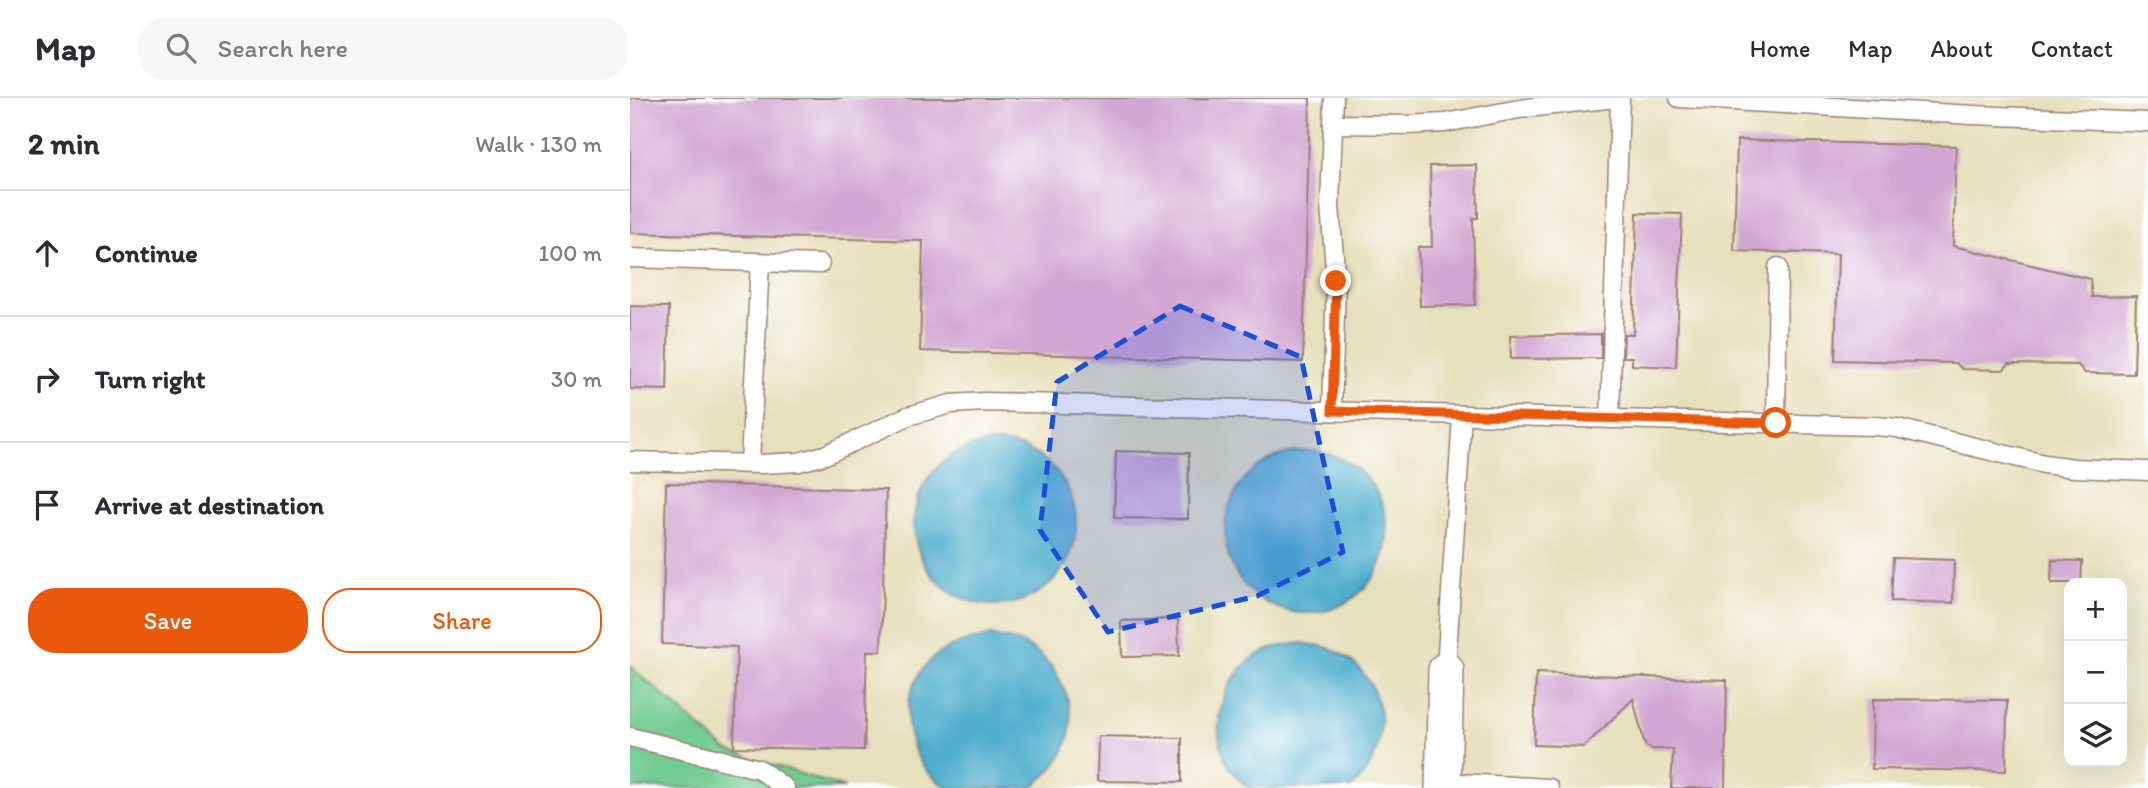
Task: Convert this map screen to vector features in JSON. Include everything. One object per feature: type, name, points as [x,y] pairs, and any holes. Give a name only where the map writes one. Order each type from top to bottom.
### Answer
[{"type":"street","points":[[1443,785],[1446,670]]},
{"type":"lane","points":[[1332,411],[1336,293],[1331,206],[1334,98]]},
{"type":"lane","points":[[1333,124],[1445,123],[1519,109],[1618,98],[1610,419]]},
{"type":"lane","points":[[1679,98],[2148,122]]},
{"type":"lane","points":[[630,258],[820,264]]},
{"type":"lane","points":[[750,463],[760,262]]},
{"type":"lane","points":[[1776,423],[1778,267]]},
{"type":"lane","points":[[630,461],[799,462],[825,455],[908,416],[951,404],[985,402],[1897,428],[2044,464],[2148,471]]},
{"type":"lane","points":[[1446,670],[1462,415]]},
{"type":"lane","points":[[630,737],[760,769],[785,788]]},
{"type":"lane","points":[[1443,785],[1549,788]]},
{"type":"highlighted area","points":[[1180,306],[1301,357],[1343,552],[1257,596],[1108,632],[1040,530],[1057,382]]},
{"type":"green space","points":[[630,666],[726,750],[845,788],[630,788]]},
{"type":"water","points":[[995,443],[1026,449],[1052,467],[1070,493],[1076,524],[1070,555],[1052,581],[1026,599],[995,605],[964,599],[938,581],[920,555],[914,524],[920,493],[938,467],[964,449]]},
{"type":"water","points":[[1306,451],[1337,457],[1363,475],[1381,501],[1387,532],[1381,563],[1363,589],[1337,607],[1306,613],[1275,607],[1249,589],[1231,563],[1225,532],[1231,501],[1249,475],[1275,457]]},
{"type":"water","points":[[991,636],[1023,644],[1047,662],[1056,674],[1068,702],[1070,716],[1066,746],[1052,769],[1031,788],[949,788],[933,777],[921,763],[913,747],[908,710],[912,691],[920,674],[939,654],[960,643]]},
{"type":"water","points":[[1302,643],[1334,650],[1352,662],[1366,678],[1380,715],[1380,735],[1375,754],[1365,772],[1351,788],[1247,788],[1227,763],[1221,747],[1220,713],[1224,697],[1242,668],[1255,657],[1274,648]]},
{"type":"building","points":[[630,98],[1310,98],[1303,362],[920,351],[923,241],[630,233]]},
{"type":"building","points":[[1737,140],[1956,146],[1953,246],[2090,279],[2092,297],[2136,296],[2134,374],[2085,373],[2078,365],[2009,364],[2003,370],[1962,369],[1956,363],[1835,360],[1838,254],[1734,251]]},
{"type":"building","points":[[1477,165],[1478,218],[1473,218],[1475,305],[1420,306],[1418,247],[1432,247],[1430,166]]},
{"type":"building","points":[[1637,213],[1682,214],[1676,367],[1632,365],[1632,357],[1623,357],[1624,334],[1633,334]]},
{"type":"building","points":[[630,306],[669,307],[667,390],[630,389]]},
{"type":"building","points":[[1601,334],[1601,358],[1511,359],[1510,336]]},
{"type":"building","points":[[1116,451],[1189,453],[1188,519],[1114,518]]},
{"type":"building","points":[[666,483],[886,490],[881,651],[867,651],[864,750],[734,747],[737,647],[662,644]]},
{"type":"building","points":[[1893,558],[1954,560],[1953,603],[1891,601]]},
{"type":"building","points":[[2052,560],[2082,561],[2081,578],[2064,578],[2064,583],[2051,583]]},
{"type":"building","points":[[1178,619],[1179,656],[1122,657],[1121,621]]},
{"type":"building","points":[[1536,673],[1727,680],[1725,788],[1671,788],[1673,749],[1652,749],[1645,745],[1633,699],[1584,747],[1534,745]]},
{"type":"building","points":[[1873,699],[2007,700],[2006,771],[1872,769]]},
{"type":"building","points":[[1098,736],[1182,738],[1182,782],[1097,781]]},
{"type":"route","points":[[1336,281],[1332,411],[1776,423]]}]
